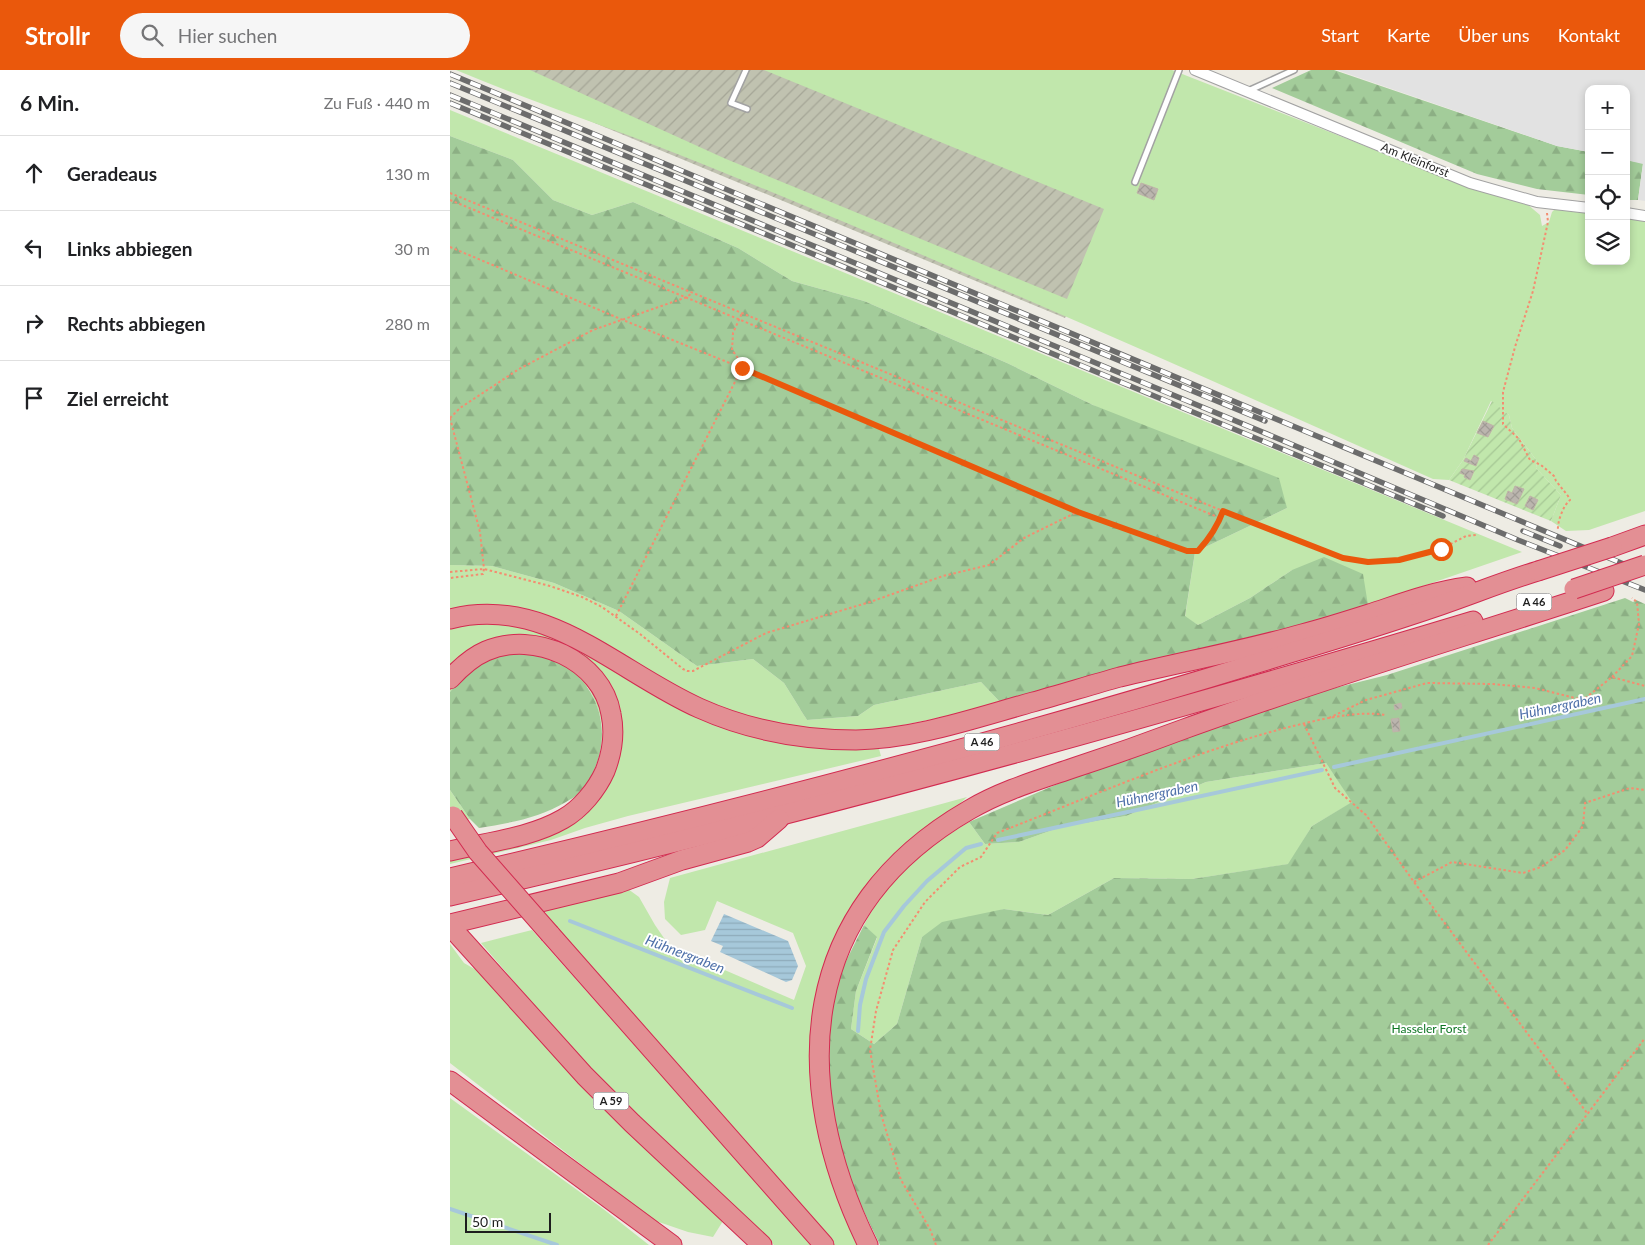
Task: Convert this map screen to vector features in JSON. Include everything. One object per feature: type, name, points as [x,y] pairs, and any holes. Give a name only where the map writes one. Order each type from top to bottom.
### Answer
[{"type":"highway","name":"A 46","points":[[450,878],[714,814],[1021,731],[1289,653],[1442,604],[1645,535]]},
{"type":"highway","name":"A 46","points":[[450,896],[585,866],[785,814],[1230,692],[1574,589],[1645,564]]},
{"type":"highway","points":[[868,1245],[842,1183],[824,1117],[820,1089],[820,1025],[838,950],[859,910],[885,876],[910,852],[944,825],[971,808],[1024,786],[1256,703],[1645,577]]},
{"type":"highway","points":[[450,619],[466,615],[502,614],[538,622],[580,639],[656,686],[699,708],[732,721],[784,734],[812,738],[857,740],[909,734],[939,727],[1119,678],[1303,634],[1438,591],[1507,581]]},
{"type":"highway","points":[[450,680],[461,668],[485,651],[509,644],[538,645],[564,654],[584,667],[598,683],[611,714],[612,739],[608,763],[600,782],[581,805],[564,818],[530,833],[450,851]]},
{"type":"highway","points":[[452,812],[478,852],[824,1245]]},
{"type":"highway","points":[[450,925],[619,883],[682,860],[748,842],[757,838],[785,814]]},
{"type":"highway","name":"A 59","points":[[450,925],[473,953],[585,1076],[632,1124],[762,1245]]},
{"type":"highway","points":[[450,1081],[672,1245]]},
{"type":"street","name":"Am Kleinforst","points":[[1195,70],[1470,183],[1537,202],[1585,208]]},
{"type":"street","points":[[1630,214],[1645,216]]},
{"type":"lane","points":[[746,70],[731,103],[747,109]]},
{"type":"lane","points":[[1135,182],[1180,70]]},
{"type":"lane","points":[[1248,91],[1294,70]]},
{"type":"path","points":[[450,193],[1223,511],[1343,558],[1368,562],[1399,560],[1441,549],[1466,536],[1476,535]]},
{"type":"path","points":[[450,200],[1220,518]]},
{"type":"path","points":[[1546,203],[1548,222],[1533,291],[1503,392],[1502,412],[1503,424],[1519,439],[1530,460],[1550,472],[1570,500],[1565,505],[1563,514],[1560,517],[1557,525],[1558,531]]},
{"type":"path","points":[[450,247],[742,368],[1078,512],[1192,552],[1198,551],[1202,547],[1223,511]]},
{"type":"path","points":[[450,578],[483,574],[484,569],[480,532],[450,418],[460,408],[520,369],[594,330],[687,297],[692,293]]},
{"type":"path","points":[[616,617],[742,368],[743,365],[732,350],[733,333],[742,314]]},
{"type":"path","points":[[450,572],[484,569],[550,586],[582,597],[602,607],[683,669],[694,671],[766,633],[870,602],[943,576],[989,565],[1024,538],[1078,512]]},
{"type":"path","points":[[1326,719],[1366,700],[1427,683],[1493,684],[1535,688],[1583,700],[1612,677],[1632,656],[1639,624],[1637,602],[1632,598]]},
{"type":"path","points":[[1612,677],[1645,686]]},
{"type":"path","points":[[936,1245],[930,1230],[901,1180],[881,1114],[870,1050],[876,1011],[894,950],[925,902],[960,867],[981,857],[997,833],[1174,764],[1264,734],[1326,719],[1375,713],[1386,715]]},
{"type":"path","points":[[1304,724],[1335,788],[1366,815],[1587,1113]]},
{"type":"path","points":[[1414,882],[1452,862],[1523,873],[1541,867],[1565,850],[1583,826],[1585,803],[1630,788],[1645,790]]},
{"type":"path","points":[[1488,1245],[1645,1038]]},
{"type":"shaded area","points":[[467,70],[1172,70],[1065,318]]},
{"type":"shaded area","points":[[1337,70],[1645,70],[1645,201],[1638,200],[1643,164],[1630,161],[1630,85],[1585,85],[1585,151],[1557,146]]},
{"type":"green space","points":[[456,70],[530,70],[726,159],[1067,299],[1104,209],[764,70],[1172,70],[1477,190],[1527,204],[1540,215],[1542,226],[1549,222],[1552,212],[1557,207],[1585,210],[1585,265],[1630,265],[1630,216],[1645,218],[1645,511],[1589,530],[1566,531],[1551,521],[1561,495],[1536,468],[1537,461],[1512,428],[1509,415],[1491,401],[1463,460],[1449,480],[1433,479],[885,239],[670,151]]},
{"type":"green space","points":[[1311,70],[1334,70],[1557,146],[1585,151],[1585,195],[1537,189],[1477,174],[1272,88]]},
{"type":"green space","points":[[450,110],[1522,552],[1368,605],[1292,570],[1250,598],[1198,625],[1185,617],[1195,552],[1287,508],[1093,405],[1007,363],[864,301],[792,281],[738,248],[633,202],[592,215],[553,200],[513,160],[450,136]]},
{"type":"green space","points":[[450,136],[513,160],[553,200],[592,215],[633,202],[738,248],[792,281],[864,301],[1007,363],[1093,405],[1279,478],[1287,508],[1195,552],[1185,616],[1198,625],[1250,598],[1292,570],[1324,557],[1363,574],[1368,605],[1252,640],[1000,702],[981,682],[874,705],[858,716],[807,720],[784,683],[753,659],[697,666],[619,611],[554,583],[492,566],[450,565]]},
{"type":"green space","points":[[1630,161],[1643,163],[1638,200],[1630,200]]},
{"type":"green space","points":[[1492,401],[1509,415],[1512,428],[1537,461],[1536,468],[1561,495],[1551,521],[1449,480],[1463,460]]},
{"type":"green space","points":[[450,565],[492,566],[554,583],[619,611],[697,666],[753,659],[784,683],[807,720],[858,716],[874,705],[981,682],[1000,702],[952,715],[874,731],[881,756],[628,816],[551,840],[450,864],[450,859],[569,826],[584,817],[578,794],[600,756],[603,730],[599,711],[588,687],[463,675],[450,692]]},
{"type":"green space","name":"Hasseler Forst","points":[[1625,598],[1633,602],[1636,600],[1645,604],[1645,1245],[880,1245],[856,1195],[834,1128],[828,1077],[831,1004],[844,965],[864,925],[877,937],[856,991],[851,1029],[874,1044],[897,1024],[922,937],[942,922],[1004,909],[1048,915],[1114,878],[1192,879],[1288,864],[1312,826],[1352,802],[1326,763],[1206,782],[1126,816],[1061,827],[1019,842],[985,844],[969,822],[1088,771],[1307,695],[1387,675]]},
{"type":"green space","points":[[535,652],[556,660],[573,672],[586,686],[596,703],[601,720],[602,739],[599,758],[591,776],[575,797],[556,808],[535,816],[479,828],[470,819],[450,790],[450,692],[463,675],[482,662],[506,654]]},
{"type":"green space","points":[[1326,763],[1353,802],[1312,826],[1289,864],[1192,879],[1114,878],[1048,915],[1004,909],[922,937],[897,1024],[874,1044],[851,1029],[856,991],[877,938],[864,925],[884,893],[909,866],[937,843],[969,822],[985,844],[1019,842],[1061,827],[1126,816],[1206,782]]},
{"type":"green space","points":[[450,790],[470,819],[450,824]]},
{"type":"green space","points":[[967,797],[950,813],[899,853],[815,1007],[862,1245],[833,1245],[566,942],[543,909],[628,889],[639,897],[666,941],[676,949],[794,1000],[806,966],[793,933],[717,901],[705,930],[681,935],[665,919],[664,902],[670,878]]},
{"type":"green space","points":[[532,930],[812,1245],[774,1245],[631,1110],[579,1057],[481,943]]},
{"type":"green space","points":[[450,944],[464,963],[485,975],[723,1221],[713,1237],[688,1232],[653,1220],[450,1063]]},
{"type":"green space","points":[[450,1098],[602,1208],[649,1245],[450,1245]]},
{"type":"water","points":[[724,914],[788,941],[798,966],[792,980],[786,982],[720,952],[723,946],[711,941]]},
{"type":"building","points":[[1141,183],[1158,189],[1154,200],[1137,193]]},
{"type":"building","points":[[1483,421],[1494,426],[1488,437],[1477,433]]},
{"type":"building","points":[[1474,455],[1479,458],[1476,466],[1464,461],[1466,458],[1471,461]]},
{"type":"building","points":[[1462,469],[1474,471],[1470,480],[1460,473]]},
{"type":"building","points":[[1515,486],[1524,489],[1517,504],[1505,499],[1508,491],[1512,493]]},
{"type":"building","points":[[1530,496],[1538,500],[1533,510],[1525,506]]},
{"type":"building","points":[[1401,703],[1402,708],[1395,710],[1394,705]]},
{"type":"building","points":[[1399,718],[1400,731],[1393,732],[1391,719]]},
{"type":"waterway","name":"Hühnergraben","points":[[1334,767],[1645,699]]},
{"type":"waterway","name":"Hühnergraben","points":[[998,840],[1322,770]]},
{"type":"waterway","name":"Hühnergraben","points":[[858,1031],[860,1005],[866,979],[884,932],[927,881],[966,848],[981,844]]},
{"type":"waterway","name":"Hühnergraben","points":[[570,921],[792,1008]]},
{"type":"waterway","points":[[450,1209],[557,1245]]},
{"type":"railway","points":[[450,74],[1645,573]]},
{"type":"railway","points":[[450,83],[1265,421]]},
{"type":"railway","points":[[450,95],[1518,540],[1645,590]]},
{"type":"railway","points":[[450,103],[1443,516]]},
{"type":"railway","points":[[1523,531],[1560,546]]},
{"type":"route","points":[[742,368],[1078,512],[1187,551],[1198,551],[1202,547],[1223,511],[1343,558],[1368,562],[1399,560],[1441,549]]}]
